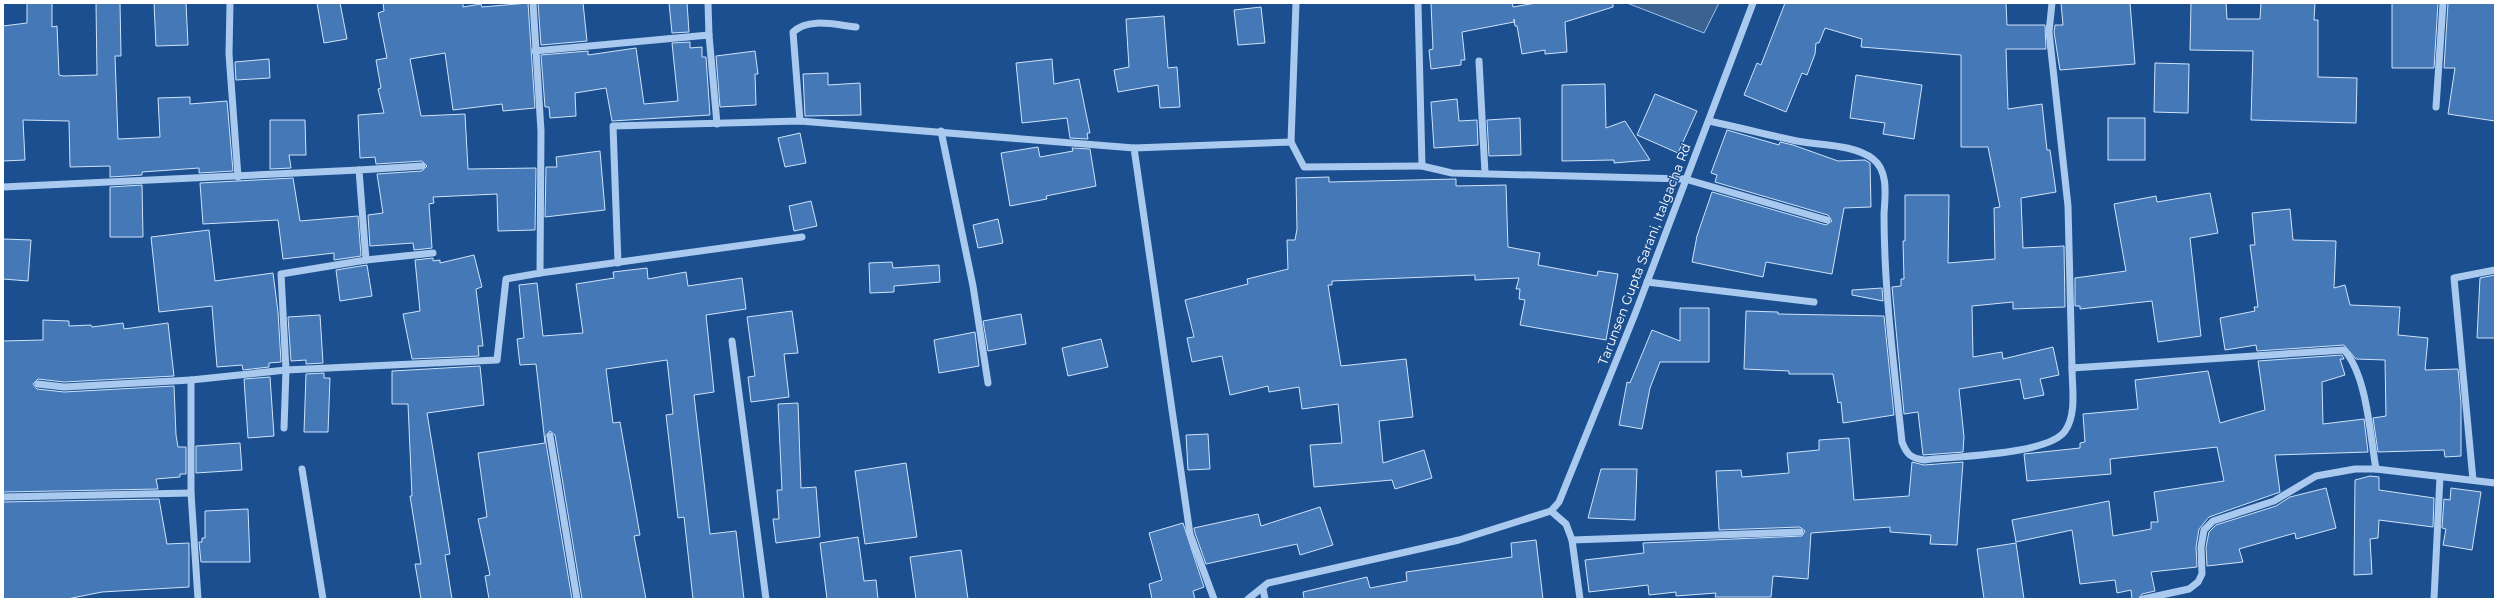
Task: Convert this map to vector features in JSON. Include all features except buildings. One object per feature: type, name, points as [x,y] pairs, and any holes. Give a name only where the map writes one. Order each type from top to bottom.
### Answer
[{"type":"street","points":[[230,3],[229,54],[238,177]]},
{"type":"street","points":[[532,3],[541,131],[540,273]]},
{"type":"street","points":[[708,3],[709,35],[717,124]]},
{"type":"street","points":[[1296,3],[1291,142],[1304,167],[1422,166],[1452,172],[1685,179],[1827,220]]},
{"type":"street","points":[[1418,3],[1422,166]]},
{"type":"street","name":"Tarunsen Gupta Sarani, Italgacha Rd","points":[[1551,511],[1559,502],[1572,472],[1647,282],[1753,3]]},
{"type":"street","points":[[1709,121],[1793,141],[1862,153],[1874,160],[1880,167],[1885,188],[1884,252],[1888,314],[1902,442],[1908,454],[1913,458],[1924,460],[2032,449],[2053,442],[2065,431],[2072,412],[2072,368],[2068,206],[2049,32],[2052,3]]},
{"type":"street","points":[[2436,107],[2443,3]]},
{"type":"street","points":[[800,121],[793,32],[799,26],[811,23],[856,27]]},
{"type":"street","points":[[535,51],[709,35]]},
{"type":"street","points":[[1479,61],[1485,173]]},
{"type":"street","points":[[618,263],[613,126],[800,121],[941,131],[1134,148],[1291,142]]},
{"type":"street","points":[[941,131],[973,286],[988,382]]},
{"type":"street","points":[[1134,148],[1190,534],[1214,599]]},
{"type":"street","points":[[3,187],[238,177],[422,166]]},
{"type":"street","points":[[359,170],[366,260]]},
{"type":"street","points":[[38,384],[64,387],[190,380],[286,370],[497,360],[506,280],[540,273],[802,237]]},
{"type":"street","points":[[284,428],[286,370],[281,274],[366,260],[433,253]]},
{"type":"street","points":[[2473,480],[2454,278],[2495,270]]},
{"type":"street","points":[[1647,282],[1814,302]]},
{"type":"street","points":[[732,341],[766,599]]},
{"type":"street","points":[[2072,368],[2344,350],[2353,360],[2363,395],[2376,469]]},
{"type":"street","points":[[190,380],[191,493],[198,599]]},
{"type":"street","points":[[550,436],[577,599]]},
{"type":"street","points":[[302,469],[323,599]]},
{"type":"street","points":[[2143,599],[2189,589],[2198,582],[2202,574],[2201,547],[2204,530],[2213,521],[2274,501],[2316,476],[2355,469],[2376,469],[2495,483]]},
{"type":"street","points":[[2434,599],[2440,477]]},
{"type":"street","points":[[3,497],[191,493]]},
{"type":"street","points":[[1248,599],[1263,589],[1268,583],[1459,540],[1551,511],[1566,524],[1572,540],[1580,599]]},
{"type":"street","points":[[1572,540],[1800,532]]},
{"type":"street","points":[[1263,589],[1266,599]]},
{"type":"water","points":[[1627,3],[1719,3],[1704,33]]}]
